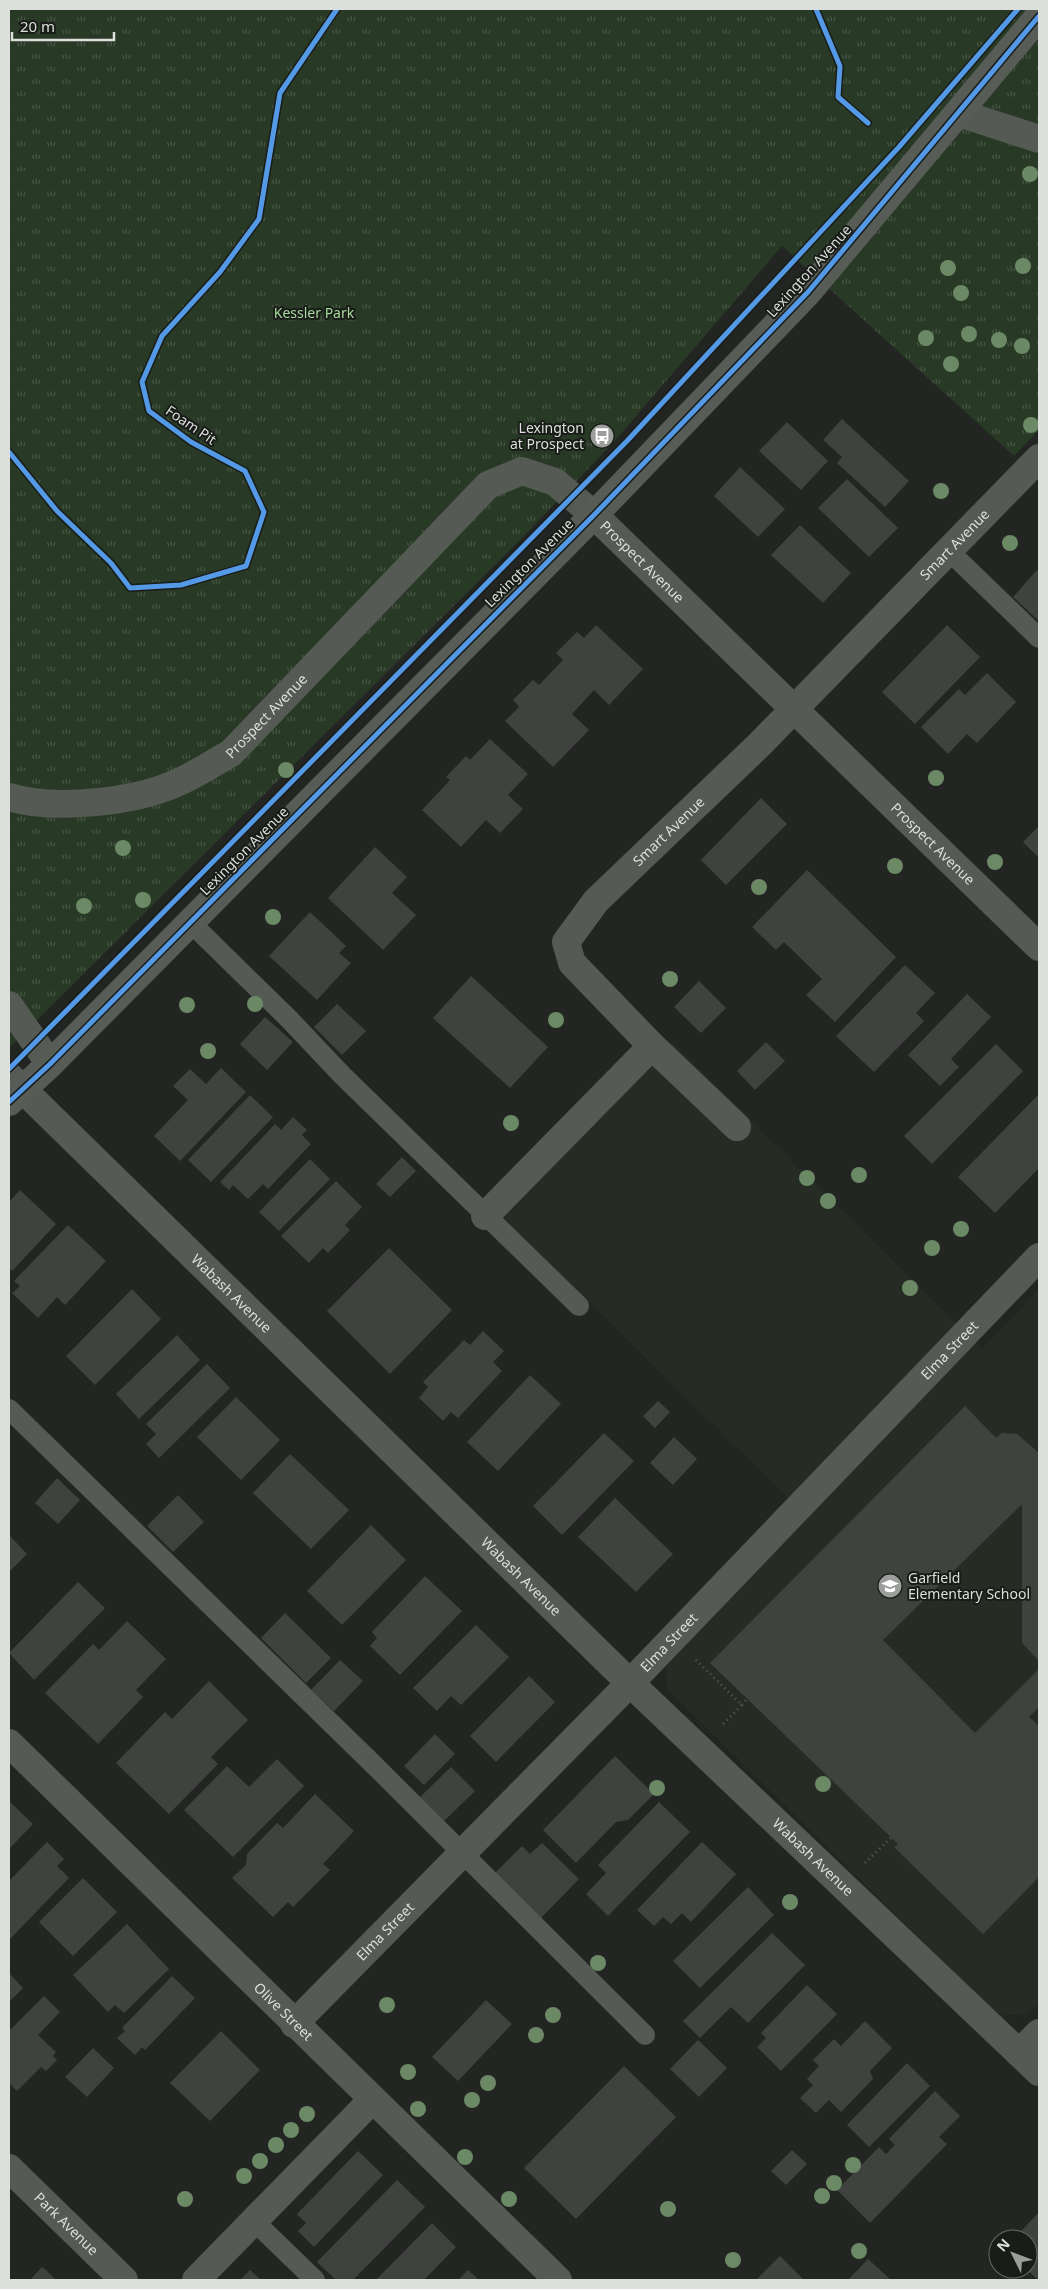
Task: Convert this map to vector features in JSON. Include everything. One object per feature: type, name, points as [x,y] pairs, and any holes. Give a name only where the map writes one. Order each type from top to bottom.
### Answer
[{"type":"street","name":"Lexington Avenue","points":[[13,1089],[50,1064],[594,515],[808,292],[1039,16]]},
{"type":"street","points":[[959,113],[1039,139]]},
{"type":"street","name":"Smart Avenue","points":[[652,1046],[572,963],[566,942],[596,901],[793,710],[1039,458]]},
{"type":"street","name":"Prospect Avenue","points":[[9,797],[74,804],[126,798],[180,782],[231,753],[488,485],[522,470],[555,482],[594,515],[1039,947]]},
{"type":"street","points":[[9,1005],[50,1064]]},
{"type":"street","points":[[485,1216],[652,1046],[737,1127]]},
{"type":"street","name":"Wabash Avenue","points":[[13,1089],[630,1683],[1039,2072]]},
{"type":"street","name":"Elma Street","points":[[294,2024],[630,1683],[1039,1257]]},
{"type":"street","name":"Olive Street","points":[[9,1743],[294,2024],[558,2280]]},
{"type":"street","points":[[1020,2053],[1039,2033]]},
{"type":"street","points":[[196,2280],[372,2100]]},
{"type":"street","name":"Park Avenue","points":[[9,2168],[124,2280]]},
{"type":"lane","points":[[949,551],[1039,638]]},
{"type":"lane","points":[[190,922],[485,1216],[579,1306]]},
{"type":"lane","points":[[9,1410],[462,1853],[644,2035]]},
{"type":"lane","points":[[254,2221],[315,2280]]},
{"type":"path","points":[[696,1660],[742,1705]]},
{"type":"path","points":[[722,1725],[747,1699]]},
{"type":"path","points":[[861,1867],[892,1837]]},
{"type":"shaded area","name":"Garfield Elementary School","points":[[672,1042],[982,1349],[1039,1289],[1039,2005],[1023,2014],[1004,2016],[989,2007],[667,1689],[666,1668],[675,1654],[808,1518],[500,1214]]},
{"type":"green space","name":"Kessler Park","points":[[9,9],[1039,9],[1039,430],[1014,456],[782,246],[612,444],[520,540],[10,1047]]},
{"type":"building","points":[[842,419],[909,481],[885,507],[837,463],[842,457],[823,440]]},
{"type":"building","points":[[787,422],[828,461],[801,490],[759,451]]},
{"type":"building","points":[[740,467],[785,509],[758,537],[714,496]]},
{"type":"building","points":[[847,479],[898,528],[869,557],[818,508]]},
{"type":"building","points":[[800,525],[851,573],[823,603],[771,555]]},
{"type":"building","points":[[1037,570],[1039,572],[1039,621],[1013,597]]},
{"type":"building","points":[[596,625],[643,669],[609,705],[594,690],[572,714],[589,730],[553,767],[505,721],[519,707],[513,700],[533,680],[539,685],[563,660],[556,653],[577,632],[584,638]]},
{"type":"building","points":[[947,625],[980,657],[915,724],[882,692]]},
{"type":"building","points":[[987,673],[1016,702],[977,743],[967,734],[948,754],[921,727],[959,689],[965,695]]},
{"type":"building","points":[[490,739],[528,774],[508,795],[523,809],[500,833],[486,820],[461,847],[422,810],[450,780],[446,777],[466,756],[470,760]]},
{"type":"building","points":[[761,798],[787,824],[726,885],[701,860]]},
{"type":"building","points":[[1039,826],[1039,858],[1023,842]]},
{"type":"building","points":[[375,847],[407,877],[392,893],[416,915],[383,950],[328,898]]},
{"type":"building","points":[[807,870],[896,957],[835,1022],[806,995],[822,979],[784,942],[776,950],[752,927]]},
{"type":"building","points":[[310,912],[346,946],[339,953],[351,963],[317,1000],[269,956]]},
{"type":"building","points":[[905,965],[935,993],[916,1013],[924,1021],[874,1072],[836,1036]]},
{"type":"building","points":[[471,976],[548,1047],[510,1088],[433,1018]]},
{"type":"building","points":[[699,981],[726,1008],[701,1033],[674,1007]]},
{"type":"building","points":[[967,994],[991,1017],[951,1059],[959,1067],[940,1086],[908,1055]]},
{"type":"building","points":[[337,1004],[366,1031],[342,1055],[314,1027]]},
{"type":"building","points":[[265,1017],[293,1042],[267,1070],[240,1044]]},
{"type":"building","points":[[766,1042],[785,1061],[755,1090],[737,1071]]},
{"type":"building","points":[[996,1044],[1023,1071],[932,1164],[904,1136]]},
{"type":"building","points":[[221,1068],[246,1092],[180,1161],[154,1136],[188,1100],[173,1086],[190,1069],[206,1084]]},
{"type":"building","points":[[1039,1094],[1039,1168],[995,1213],[958,1177]]},
{"type":"building","points":[[250,1095],[273,1117],[211,1182],[188,1160]]},
{"type":"building","points":[[293,1117],[307,1130],[302,1135],[311,1144],[268,1189],[263,1184],[248,1199],[233,1185],[229,1190],[220,1182],[275,1124],[281,1130]]},
{"type":"building","points":[[402,1157],[416,1171],[390,1197],[376,1184]]},
{"type":"building","points":[[310,1159],[330,1179],[279,1231],[259,1212]]},
{"type":"building","points":[[336,1181],[362,1207],[345,1225],[350,1230],[328,1253],[323,1248],[309,1263],[281,1236]]},
{"type":"building","points":[[20,1190],[56,1224],[12,1271],[9,1267],[9,1202]]},
{"type":"building","points":[[68,1225],[106,1261],[65,1305],[57,1297],[38,1318],[12,1293],[20,1286],[14,1281]]},
{"type":"building","points":[[389,1248],[452,1310],[390,1374],[327,1311]]},
{"type":"building","points":[[132,1289],[161,1319],[95,1385],[66,1356]]},
{"type":"building","points":[[483,1331],[504,1351],[493,1362],[502,1371],[458,1418],[451,1412],[443,1421],[419,1398],[428,1387],[423,1382],[464,1340],[470,1345]]},
{"type":"building","points":[[177,1335],[200,1360],[139,1419],[116,1394]]},
{"type":"building","points":[[207,1364],[230,1388],[159,1458],[146,1444],[156,1434],[146,1424]]},
{"type":"building","points":[[530,1375],[561,1404],[498,1471],[467,1442]]},
{"type":"building","points":[[236,1397],[280,1440],[241,1480],[197,1437]]},
{"type":"building","points":[[658,1401],[670,1412],[655,1428],[643,1416]]},
{"type":"building","points":[[965,1406],[996,1438],[1002,1433],[1017,1434],[1039,1453],[1039,1661],[1022,1643],[1022,1504],[883,1640],[975,1733],[1039,1669],[1039,1707],[1029,1717],[1039,1726],[1039,1877],[983,1934],[894,1847],[898,1844],[710,1663]]},
{"type":"building","points":[[604,1433],[634,1461],[562,1535],[533,1506]]},
{"type":"building","points":[[674,1437],[697,1459],[673,1485],[650,1463]]},
{"type":"building","points":[[290,1454],[349,1510],[311,1549],[253,1493]]},
{"type":"building","points":[[57,1478],[80,1500],[58,1524],[35,1503]]},
{"type":"building","points":[[178,1495],[204,1522],[173,1552],[147,1526]]},
{"type":"building","points":[[615,1498],[673,1554],[636,1592],[578,1537]]},
{"type":"building","points":[[371,1525],[406,1560],[342,1625],[307,1591]]},
{"type":"building","points":[[9,1535],[27,1554],[10,1571],[9,1569]]},
{"type":"building","points":[[425,1576],[462,1611],[400,1675],[370,1646],[377,1638],[372,1632]]},
{"type":"building","points":[[78,1582],[105,1608],[34,1680],[9,1653]]},
{"type":"building","points":[[285,1613],[331,1658],[306,1683],[261,1638]]},
{"type":"building","points":[[127,1621],[166,1659],[136,1690],[143,1697],[98,1744],[45,1693],[93,1644],[99,1650]]},
{"type":"building","points":[[476,1625],[509,1657],[461,1705],[451,1696],[437,1711],[413,1688]]},
{"type":"building","points":[[340,1660],[363,1681],[334,1711],[311,1690]]},
{"type":"building","points":[[529,1676],[555,1702],[496,1762],[470,1736]]},
{"type":"building","points":[[209,1681],[248,1720],[211,1757],[218,1764],[169,1814],[116,1763],[165,1712],[172,1719]]},
{"type":"building","points":[[435,1734],[455,1754],[424,1785],[404,1766]]},
{"type":"building","points":[[615,1756],[654,1794],[628,1820],[616,1822],[576,1863],[543,1830]]},
{"type":"building","points":[[277,1759],[304,1786],[233,1857],[184,1810],[227,1766],[249,1787]]},
{"type":"building","points":[[451,1767],[475,1791],[444,1821],[420,1797]]},
{"type":"building","points":[[315,1794],[354,1831],[323,1864],[330,1870],[293,1907],[288,1902],[273,1917],[232,1878],[246,1865],[247,1854],[277,1823],[283,1828]]},
{"type":"building","points":[[9,1801],[33,1824],[9,1849]]},
{"type":"building","points":[[659,1802],[690,1832],[608,1916],[586,1894],[606,1873],[598,1865]]},
{"type":"building","points":[[47,1842],[64,1859],[57,1866],[69,1878],[9,1940],[9,1881]]},
{"type":"building","points":[[702,1842],[736,1874],[691,1922],[682,1913],[671,1924],[663,1917],[654,1926],[637,1910]]},
{"type":"building","points":[[542,1843],[579,1879],[541,1918],[495,1873],[522,1846],[530,1854]]},
{"type":"building","points":[[83,1878],[117,1912],[73,1956],[39,1922]]},
{"type":"building","points":[[748,1887],[774,1915],[700,1988],[673,1961]]},
{"type":"building","points":[[127,1924],[169,1969],[124,2013],[115,2005],[108,2012],[73,1975]]},
{"type":"building","points":[[772,1933],[805,1965],[748,2023],[731,2007],[700,2038],[683,2021]]},
{"type":"building","points":[[9,1973],[23,1988],[9,2002]]},
{"type":"building","points":[[172,1976],[195,1998],[145,2050],[142,2047],[135,2055],[117,2038],[125,2031],[122,2028]]},
{"type":"building","points":[[807,1985],[837,2014],[781,2071],[757,2047],[766,2038],[761,2033]]},
{"type":"building","points":[[44,1996],[60,2012],[38,2035],[56,2052],[53,2056],[57,2060],[46,2071],[41,2067],[17,2091],[9,2083],[9,2031]]},
{"type":"building","points":[[486,2000],[512,2024],[458,2081],[432,2057]]},
{"type":"building","points":[[865,2021],[892,2048],[870,2071],[873,2079],[841,2112],[829,2100],[816,2113],[800,2098],[813,2085],[807,2079],[819,2066],[813,2060],[834,2039],[841,2046]]},
{"type":"building","points":[[221,2031],[260,2070],[210,2121],[170,2083]]},
{"type":"building","points":[[698,2040],[727,2068],[699,2097],[670,2069]]},
{"type":"building","points":[[93,2048],[114,2068],[87,2097],[65,2077]]},
{"type":"building","points":[[907,2063],[930,2086],[869,2147],[847,2125]]},
{"type":"building","points":[[624,2066],[676,2117],[576,2219],[524,2168]]},
{"type":"building","points":[[935,2091],[960,2116],[939,2137],[947,2144],[870,2223],[837,2190],[879,2147],[886,2154],[895,2145],[889,2139]]},
{"type":"building","points":[[792,2150],[807,2164],[786,2185],[771,2171]]},
{"type":"building","points":[[358,2151],[383,2175],[314,2247],[298,2231],[306,2223],[297,2214]]},
{"type":"building","points":[[397,2180],[425,2207],[353,2280],[336,2280],[317,2262]]},
{"type":"building","points":[[1039,2212],[1039,2280],[1037,2279],[1038,2229],[1023,2229]]},
{"type":"building","points":[[432,2223],[456,2247],[424,2280],[376,2280]]},
{"type":"building","points":[[780,2256],[804,2280],[756,2280]]},
{"type":"building","points":[[868,2259],[891,2280],[848,2280]]},
{"type":"building","points":[[42,2267],[47,2271],[56,2280],[30,2280]]},
{"type":"building","points":[[250,2270],[261,2280],[240,2280]]},
{"type":"building","points":[[468,2270],[479,2280],[458,2280]]},
{"type":"cycle path","name":"Foam Pit","points":[[9,452],[57,511],[111,563],[130,588],[181,585],[246,566],[264,512],[245,471],[191,442],[149,411],[142,382],[162,336],[220,272],[259,219],[280,93],[337,9]]},
{"type":"cycle path","points":[[816,9],[840,66],[838,97],[868,123]]},
{"type":"cycle path","points":[[9,1069],[627,441],[899,147],[1018,9]]},
{"type":"cycle path","points":[[9,1102],[50,1064],[594,515],[808,292],[1039,16]]},
{"type":"place","name":"Lexington at Prospect","points":[[602,436]]},
{"type":"place","name":"Garfield Elementary School","points":[[890,1586]]}]
